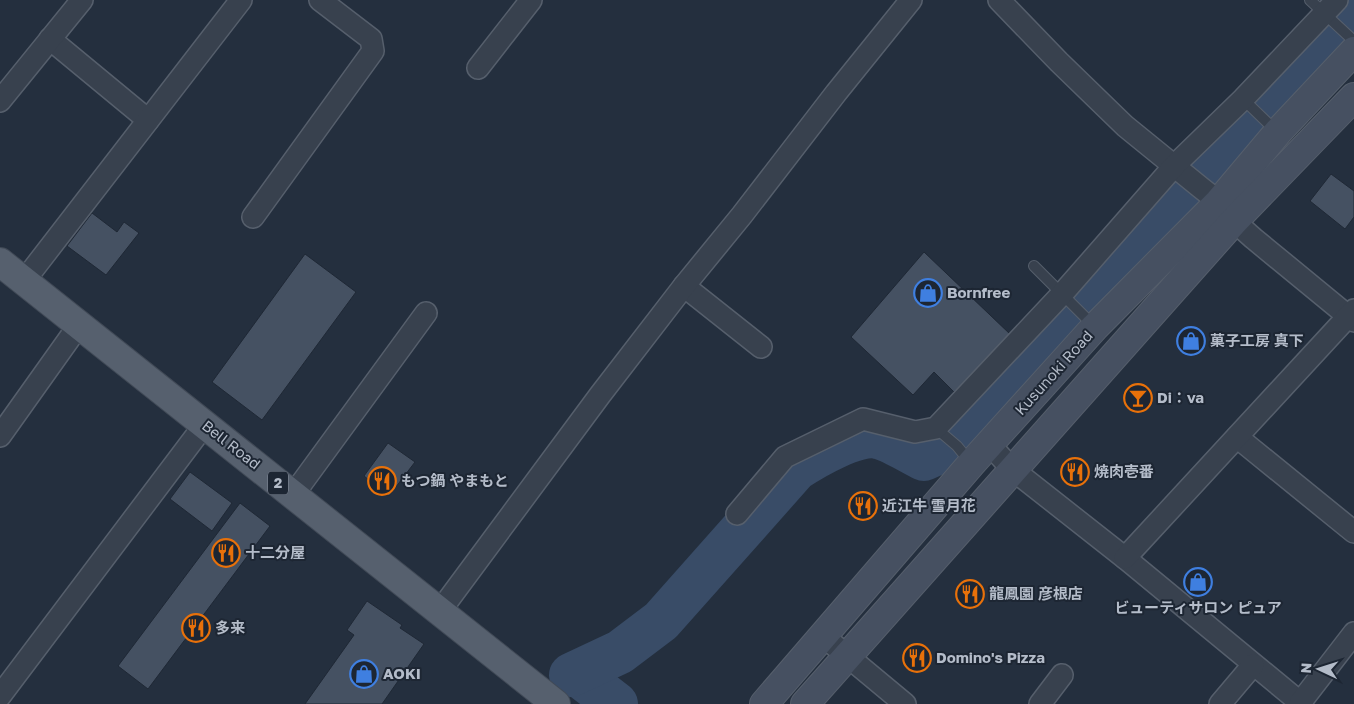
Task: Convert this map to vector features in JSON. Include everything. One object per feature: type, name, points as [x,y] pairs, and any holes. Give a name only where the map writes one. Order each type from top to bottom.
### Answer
[{"type":"main road","name":"Kusunoki Road","points":[[764,704],[972,450],[1203,190],[1271,125],[1350,42]]},
{"type":"main road","name":"Kusunoki Road","points":[[806,704],[1012,469],[1203,190],[1354,97]]},
{"type":"main road","name":"Bell Road","points":[[0,262],[556,704]]},
{"type":"street","points":[[0,101],[82,0]]},
{"type":"street","points":[[24,281],[241,0]]},
{"type":"street","points":[[253,217],[373,51],[371,39],[320,0]]},
{"type":"street","points":[[478,68],[531,0]]},
{"type":"street","points":[[440,611],[594,403],[684,286],[911,0]]},
{"type":"street","points":[[999,0],[1059,62],[1126,126],[1352,316],[1125,558]]},
{"type":"street","points":[[737,514],[785,457],[863,419],[915,432],[936,428],[1064,296],[1203,190],[1246,102],[1325,8]]},
{"type":"street","points":[[50,39],[148,120]]},
{"type":"street","points":[[684,286],[761,347]]},
{"type":"street","points":[[293,495],[426,313]]},
{"type":"street","points":[[0,436],[79,324]]},
{"type":"street","points":[[0,696],[205,424]]},
{"type":"street","points":[[1237,437],[1354,532]]},
{"type":"street","points":[[972,450],[1012,469],[1125,558],[1301,703],[1354,633]]},
{"type":"street","points":[[822,635],[905,704]]},
{"type":"street","points":[[1220,704],[1253,665]]},
{"type":"street","points":[[1040,704],[1062,675]]},
{"type":"lane","points":[[1325,8],[1350,42],[1354,41]]},
{"type":"lane","points":[[1246,102],[1271,125]]},
{"type":"lane","points":[[1034,266],[1088,320]]},
{"type":"lane","points":[[936,428],[972,450]]},
{"type":"building","points":[[1331,174],[1354,191],[1354,217],[1345,229],[1310,201]]},
{"type":"building","points":[[92,213],[117,232],[124,222],[139,233],[106,275],[67,246]]},
{"type":"building","name":"Bornfree","points":[[924,252],[1011,335],[955,393],[934,372],[913,395],[851,337]]},
{"type":"building","points":[[305,254],[356,292],[262,420],[212,382]]},
{"type":"building","points":[[388,443],[415,462],[389,496],[364,476]]},
{"type":"building","points":[[190,472],[232,503],[212,531],[170,499]]},
{"type":"building","points":[[240,503],[270,526],[148,689],[118,666]]},
{"type":"building","name":"AOKI","points":[[367,601],[402,625],[400,628],[424,644],[382,704],[305,704],[354,635],[347,630]]},
{"type":"waterway","points":[[571,675],[620,652],[661,621],[796,469],[804,464],[824,452],[869,436],[888,440],[924,459],[933,455],[1354,6]]},
{"type":"waterway","points":[[576,673],[616,704]]},
{"type":"place","name":"Bornfree","points":[[928,293]]},
{"type":"place","name":"菓子工房 真下","points":[[1191,341]]},
{"type":"place","name":"Di：va","points":[[1138,398]]},
{"type":"place","name":"焼肉壱番","points":[[1075,472]]},
{"type":"place","name":"もつ鍋 やまもと","points":[[382,481]]},
{"type":"place","name":"近江牛 雪月花","points":[[863,506]]},
{"type":"place","name":"十二分屋","points":[[226,553]]},
{"type":"place","name":"ビューティサロン ピュア","points":[[1198,582]]},
{"type":"place","name":"龍鳳園 彦根店","points":[[970,594]]},
{"type":"place","name":"多来","points":[[196,628]]},
{"type":"place","name":"Domino's Pizza","points":[[917,658]]},
{"type":"place","name":"AOKI","points":[[364,674]]}]
